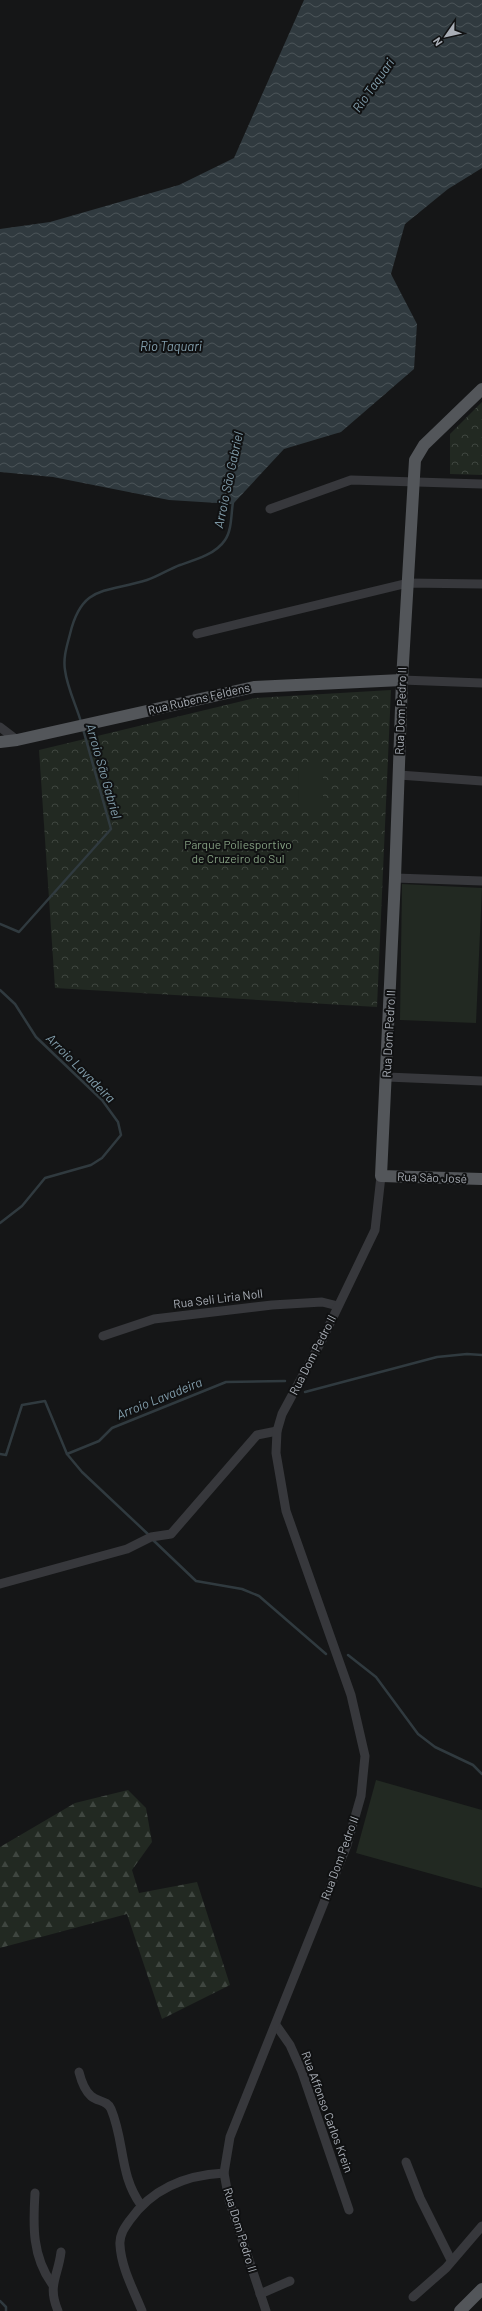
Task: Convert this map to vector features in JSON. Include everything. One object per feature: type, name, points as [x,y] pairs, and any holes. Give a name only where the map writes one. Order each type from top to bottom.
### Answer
[{"type":"main road","name":"Rua Dom Pedro II","points":[[381,1176],[387,1077],[402,680],[412,483],[418,452],[482,389]]},
{"type":"main road","name":"Rua Rubens Feldens","points":[[0,742],[54,732],[254,687],[402,680]]},
{"type":"main road","name":"Rua São José","points":[[381,1176],[482,1180]]},
{"type":"main road","points":[[460,2311],[482,2289]]},
{"type":"street","points":[[270,509],[350,480],[482,484]]},
{"type":"street","points":[[197,634],[408,582],[482,584]]},
{"type":"street","points":[[402,680],[482,683]]},
{"type":"street","points":[[0,727],[17,740]]},
{"type":"street","points":[[399,775],[482,781]]},
{"type":"street","points":[[395,878],[482,881]]},
{"type":"street","points":[[387,1077],[482,1081]]},
{"type":"street","name":"Rua Dom Pedro II","points":[[266,2311],[229,2200],[224,2173],[230,2137],[347,1845],[361,1796],[365,1756],[351,1695],[286,1511],[276,1453],[277,1431],[282,1414],[323,1338],[375,1230],[381,1176]]},
{"type":"street","name":"Rua Seli Liria Noll","points":[[103,1336],[154,1319],[272,1305],[322,1302],[338,1306]]},
{"type":"street","points":[[0,1584],[128,1549],[150,1537],[171,1534],[257,1435],[277,1431]]},
{"type":"street","name":"Rua Affonso Carlos Krein","points":[[276,2025],[290,2045],[302,2072],[349,2210]]},
{"type":"street","points":[[79,2072],[83,2084],[91,2096],[107,2103],[111,2108],[120,2141],[128,2183],[141,2205]]},
{"type":"street","points":[[406,2162],[417,2193],[451,2260]]},
{"type":"street","points":[[142,2311],[121,2255],[119,2244],[125,2227],[141,2205],[156,2193],[190,2178],[224,2173]]},
{"type":"street","points":[[35,2193],[33,2237],[42,2267],[52,2284]]},
{"type":"street","points":[[413,2297],[446,2268],[451,2260],[482,2226]]},
{"type":"street","points":[[58,2311],[52,2292],[52,2284],[59,2270],[62,2252]]},
{"type":"street","points":[[260,2294],[290,2281]]},
{"type":"green space","points":[[482,402],[482,475],[450,474],[450,434]]},
{"type":"green space","name":"Parque Poliesportivo de Cruzeiro do Sul","points":[[391,690],[377,1007],[55,988],[39,750],[255,698]]},
{"type":"green space","points":[[298,766],[323,766],[323,808],[299,808]]},
{"type":"green space","points":[[402,884],[482,888],[476,1023],[400,1020]]},
{"type":"green space","points":[[376,1780],[482,1810],[482,1888],[356,1853]]},
{"type":"green space","points":[[128,1790],[146,1808],[152,1842],[132,1870],[139,1893],[197,1882],[230,1985],[162,2019],[127,1914],[0,1948],[0,1847],[75,1803]]},
{"type":"water","name":"Rio Taquari","points":[[304,0],[482,0],[482,168],[448,189],[405,224],[391,274],[417,324],[414,369],[341,432],[284,449],[233,504],[169,500],[53,477],[0,472],[0,229],[50,222],[179,185],[234,158]]},
{"type":"waterway","name":"Arroio São Gabriel","points":[[81,722],[65,670],[66,652],[70,634],[81,606],[89,598],[98,593],[147,580],[211,553],[221,545],[229,532],[233,502]]},
{"type":"waterway","name":"Arroio São Gabriel","points":[[0,924],[19,932],[111,829],[83,729]]},
{"type":"waterway","name":"Arroio Lavadeira","points":[[0,990],[15,1004],[36,1037],[102,1100],[118,1122],[121,1135],[102,1158],[91,1165],[45,1178],[22,1206],[0,1223]]},
{"type":"waterway","name":"Arroio Lavadeira","points":[[305,1392],[437,1357],[467,1354],[482,1355]]},
{"type":"waterway","name":"Arroio Lavadeira","points":[[67,1454],[99,1441],[112,1428],[226,1382],[285,1381]]},
{"type":"waterway","name":"Arroio Lavadeira","points":[[0,1454],[6,1455],[22,1405],[45,1401],[67,1454],[82,1472],[150,1536]]},
{"type":"waterway","points":[[153,1540],[196,1581],[242,1589],[259,1596],[326,1654]]},
{"type":"waterway","points":[[348,1655],[376,1677],[418,1734],[435,1747],[473,1765],[482,1774]]},
{"type":"waterway","points":[[0,2301],[6,2307],[6,2311]]}]
